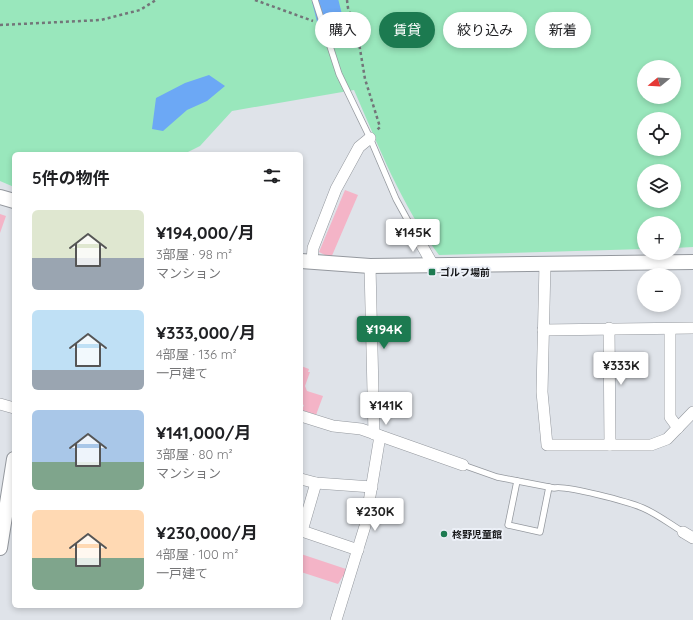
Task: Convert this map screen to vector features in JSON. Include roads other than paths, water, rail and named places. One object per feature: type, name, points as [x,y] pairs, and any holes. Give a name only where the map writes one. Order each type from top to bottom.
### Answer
[{"type":"street","points":[[370,138],[359,148],[336,189],[306,262],[370,266],[693,262]]},
{"type":"street","points":[[0,197],[12,200]]},
{"type":"street","points":[[413,230],[433,265]]},
{"type":"street","points":[[545,264],[542,392],[547,445],[651,445],[668,439],[693,412]]},
{"type":"street","points":[[336,620],[365,526],[372,487],[377,435],[370,266]]},
{"type":"street","points":[[609,328],[610,445]]},
{"type":"street","points":[[543,330],[693,328]]},
{"type":"street","points":[[670,329],[670,416],[678,428]]},
{"type":"street","points":[[0,404],[12,407]]},
{"type":"street","points":[[303,417],[333,426],[361,429],[463,465]]},
{"type":"street","points":[[303,480],[316,483],[372,487]]},
{"type":"street","points":[[303,528],[316,483]]},
{"type":"street","points":[[0,548],[11,500],[12,487]]},
{"type":"street","points":[[303,531],[358,550]]},
{"type":"street","points":[[682,532],[693,538]]},
{"type":"lane","points":[[315,0],[339,74],[370,138],[396,199],[413,230]]},
{"type":"lane","points":[[463,465],[496,477],[549,487],[560,486],[576,489],[643,508],[682,532]]},
{"type":"lane","points":[[517,481],[508,525],[540,532],[549,487]]},
{"type":"water","points":[[209,75],[225,86],[207,101],[187,110],[163,131],[152,129],[156,98],[185,83]]},
{"type":"waterway","points":[[325,0],[328,12]]},
{"type":"place","name":"ゴルフ場前","points":[[432,272]]},
{"type":"place","name":"柊野児童館","points":[[444,534]]}]
